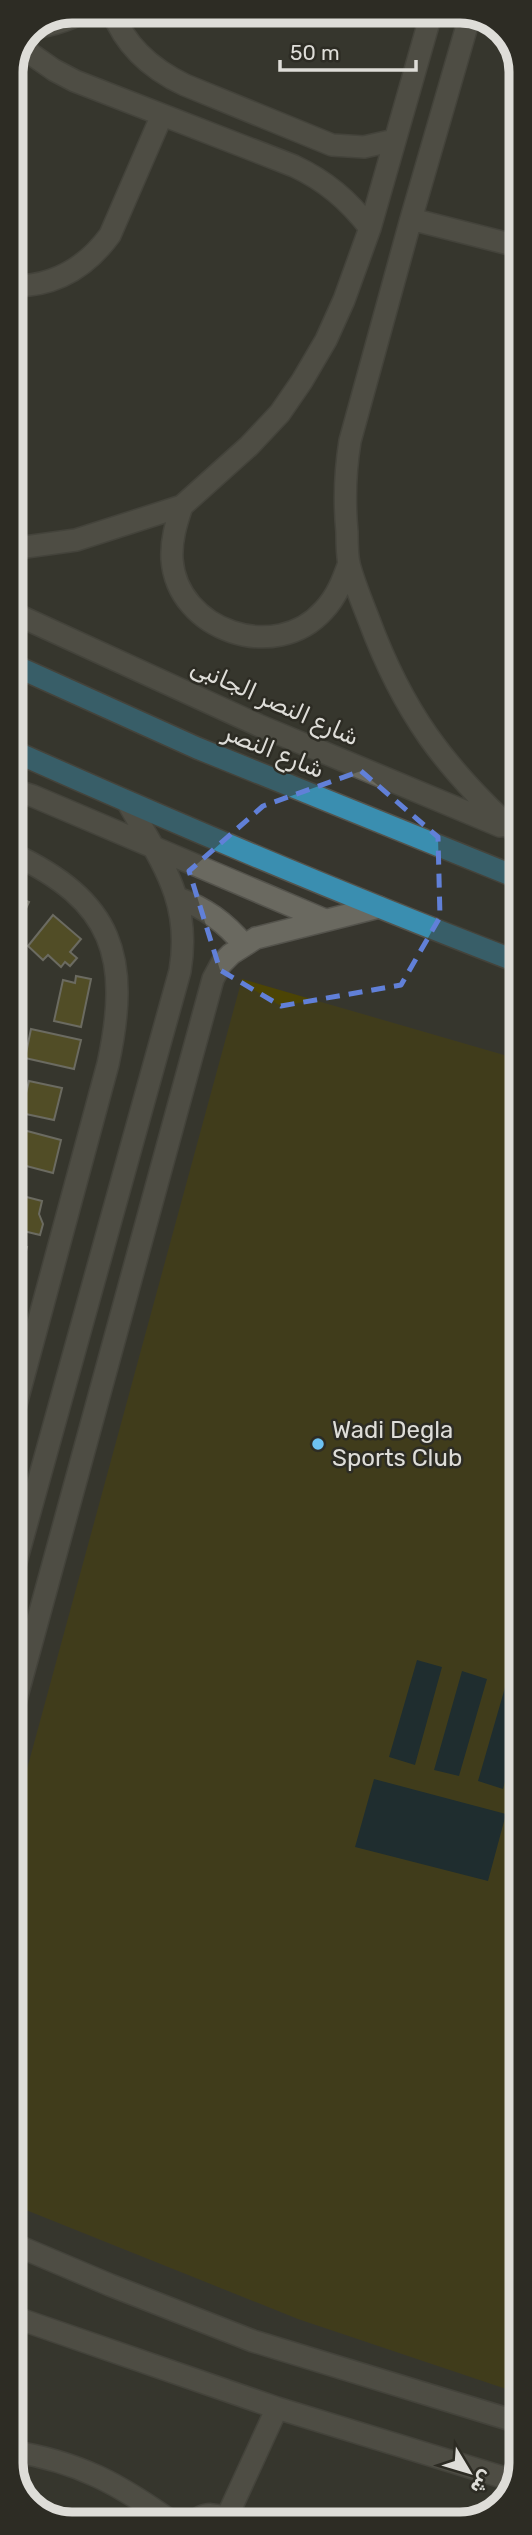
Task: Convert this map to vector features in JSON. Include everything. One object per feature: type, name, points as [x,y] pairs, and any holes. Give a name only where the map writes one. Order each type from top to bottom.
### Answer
[{"type":"main road","name":"شارع النصر","points":[[23,669],[197,748],[509,874]]},
{"type":"main road","points":[[23,755],[128,803],[509,959]]},
{"type":"street","points":[[118,23],[134,50],[157,70],[185,85],[332,145],[364,147],[395,140]]},
{"type":"street","points":[[23,547],[76,540],[182,506],[249,446],[279,413],[326,340],[344,300],[370,228],[429,23]]},
{"type":"street","points":[[468,23],[411,219],[350,441],[344,473],[349,563],[383,659],[409,708],[440,754],[475,796],[509,825]]},
{"type":"street","points":[[27,51],[75,81],[316,177],[337,191],[355,208],[370,228]]},
{"type":"street","points":[[23,286],[46,283],[65,276],[83,265],[98,251],[110,235],[162,115]]},
{"type":"street","points":[[411,219],[509,244]]},
{"type":"street","points":[[182,506],[173,533],[172,561],[176,575],[180,588],[196,611],[219,628],[246,637],[274,637],[300,629],[323,612],[340,589],[349,563]]},
{"type":"street","name":"شارع النصر الجانبى","points":[[23,618],[258,726],[509,830]]},
{"type":"street","points":[[23,793],[325,920]]},
{"type":"street","points":[[23,1537],[180,971],[184,934],[178,898],[166,870],[128,803]]},
{"type":"street","points":[[23,860],[58,880],[92,912],[107,935],[115,955],[119,997],[108,1064],[23,1379]]},
{"type":"street","points":[[178,898],[220,920],[244,944]]},
{"type":"street","points":[[23,1674],[213,979],[221,964],[244,944],[270,934],[379,907]]},
{"type":"street","points":[[23,2248],[110,2286],[253,2341],[509,2419]]},
{"type":"street","points":[[23,2320],[277,2408],[507,2478]]},
{"type":"street","points":[[232,2512],[277,2408]]},
{"type":"street","points":[[23,2453],[47,2457],[97,2474],[159,2512]]},
{"type":"highlighted area","points":[[361,771],[438,837],[440,917],[401,985],[281,1006],[220,970],[189,871],[263,806]]},
{"type":"shaded area","name":"Wadi Degla Sports Club","points":[[242,979],[509,1057],[509,2390],[298,2319],[23,2209],[23,1784]]},
{"type":"water","points":[[417,1660],[442,1667],[415,1765],[389,1757]]},
{"type":"water","points":[[462,1671],[487,1679],[459,1776],[434,1770]]},
{"type":"water","points":[[506,1684],[509,1685],[509,1768],[503,1789],[478,1781]]},
{"type":"water","points":[[374,1779],[506,1814],[488,1881],[355,1847]]},
{"type":"building","points":[[23,899],[29,902],[23,912]]},
{"type":"building","points":[[53,915],[81,939],[70,952],[77,958],[70,966],[65,962],[61,967],[48,955],[43,960],[28,946]]},
{"type":"building","points":[[76,976],[91,979],[81,1027],[54,1021],[63,980],[75,983]]},
{"type":"building","points":[[31,1029],[81,1040],[74,1069],[25,1058]]},
{"type":"building","points":[[29,1081],[62,1088],[54,1120],[23,1113]]},
{"type":"building","points":[[23,1130],[61,1140],[53,1173],[23,1165]]},
{"type":"building","points":[[23,1196],[42,1201],[39,1214],[43,1224],[40,1235],[23,1231]]},
{"type":"building","points":[[23,1246],[27,1247],[23,1264]]},
{"type":"place","name":"Wadi Degla Sports Club","points":[[318,1444]]}]
